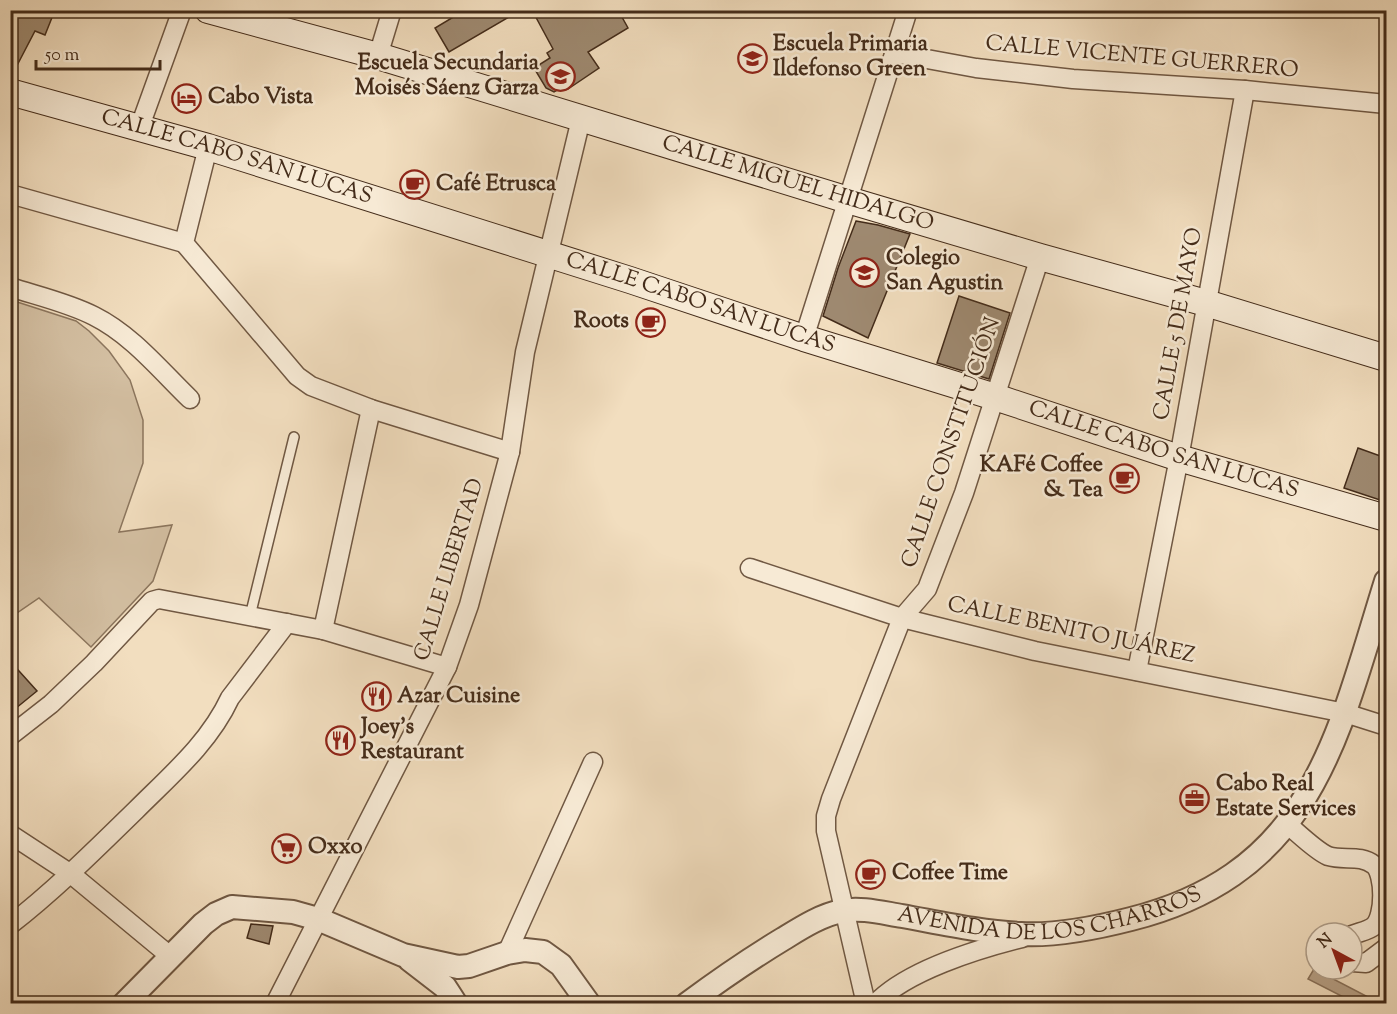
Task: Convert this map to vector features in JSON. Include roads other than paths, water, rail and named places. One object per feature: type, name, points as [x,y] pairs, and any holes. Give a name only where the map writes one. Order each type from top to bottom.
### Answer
[{"type":"main road","name":"CALLE MIGUEL HIDALGO","points":[[208,10],[378,56],[1040,258],[1206,303],[1386,358]]},
{"type":"main road","name":"CALLE CABO SAN LUCAS","points":[[10,92],[208,147],[630,280],[1179,458],[1386,518]]},
{"type":"street","points":[[139,129],[182,10]]},
{"type":"street","points":[[378,56],[392,10]]},
{"type":"street","points":[[804,338],[908,10]]},
{"type":"street","name":"CALLE VICENTE GUERRERO","points":[[894,53],[976,68],[1073,79],[1245,90],[1386,104]]},
{"type":"street","name":"CALLE 5 DE MAYO","points":[[1137,671],[1179,458],[1245,90]]},
{"type":"street","name":"CALLE LIBERTAD","points":[[275,1004],[447,667],[469,605],[510,452],[525,352],[581,119]]},
{"type":"street","points":[[184,243],[208,147]]},
{"type":"street","points":[[10,194],[184,243],[297,376],[311,386],[370,409],[510,452]]},
{"type":"street","name":"CALLE CONSTITUCIÓN","points":[[866,1004],[826,831],[826,816],[902,618],[927,589],[963,492],[1040,258]]},
{"type":"street","points":[[10,287],[93,316],[114,328],[134,344],[190,399]]},
{"type":"street","points":[[323,630],[370,409]]},
{"type":"street","name":"CALLE BENITO JUÁREZ","points":[[750,568],[902,618],[1035,651],[1345,713],[1386,726]]},
{"type":"street","name":"AVENIDA DE LOS CHARROS","points":[[687,1004],[801,928],[843,910],[877,912],[1003,933],[1033,935],[1119,922],[1166,909],[1204,893],[1245,867],[1264,851],[1287,825],[1318,774],[1345,713],[1386,581]]},
{"type":"street","points":[[10,736],[51,704],[94,663],[152,601],[159,599],[323,630],[447,667]]},
{"type":"street","points":[[10,925],[71,874],[198,749],[230,698],[287,624]]},
{"type":"street","points":[[507,953],[593,762]]},
{"type":"street","points":[[1287,825],[1326,854],[1362,858],[1379,870],[1382,877],[1380,916],[1371,928],[1364,931]]},
{"type":"street","points":[[10,834],[71,874],[170,956]]},
{"type":"street","points":[[124,1004],[170,956],[216,914],[232,907],[293,912],[318,919],[403,955],[458,967],[469,966],[507,953],[525,950],[543,952],[561,965],[589,1004]]},
{"type":"street","points":[[875,1004],[907,979],[993,945],[1033,935]]},
{"type":"street","points":[[1364,963],[1386,948]]},
{"type":"street","points":[[403,955],[445,987],[456,1004]]},
{"type":"lane","points":[[250,616],[294,437]]},
{"type":"place","name":"Escuela Primaria Ildefonso Green","points":[[752,58]]},
{"type":"place","name":"Escuela Secundaria Moisés Sáenz Garza","points":[[560,77]]},
{"type":"place","name":"Cabo Vista","points":[[187,98]]},
{"type":"place","name":"Café Etrusca","points":[[415,185]]},
{"type":"place","name":"Colegio San Agustin","points":[[865,272]]},
{"type":"place","name":"Roots","points":[[650,322]]},
{"type":"place","name":"KAFé Coffee & Tea","points":[[1124,479]]},
{"type":"place","name":"Azar Cuisine","points":[[376,697]]},
{"type":"place","name":"Joey's Restaurant","points":[[340,741]]},
{"type":"place","name":"Cabo Real Estate Services","points":[[1195,798]]},
{"type":"place","name":"Oxxo","points":[[287,848]]},
{"type":"place","name":"Coffee Time","points":[[871,874]]}]
